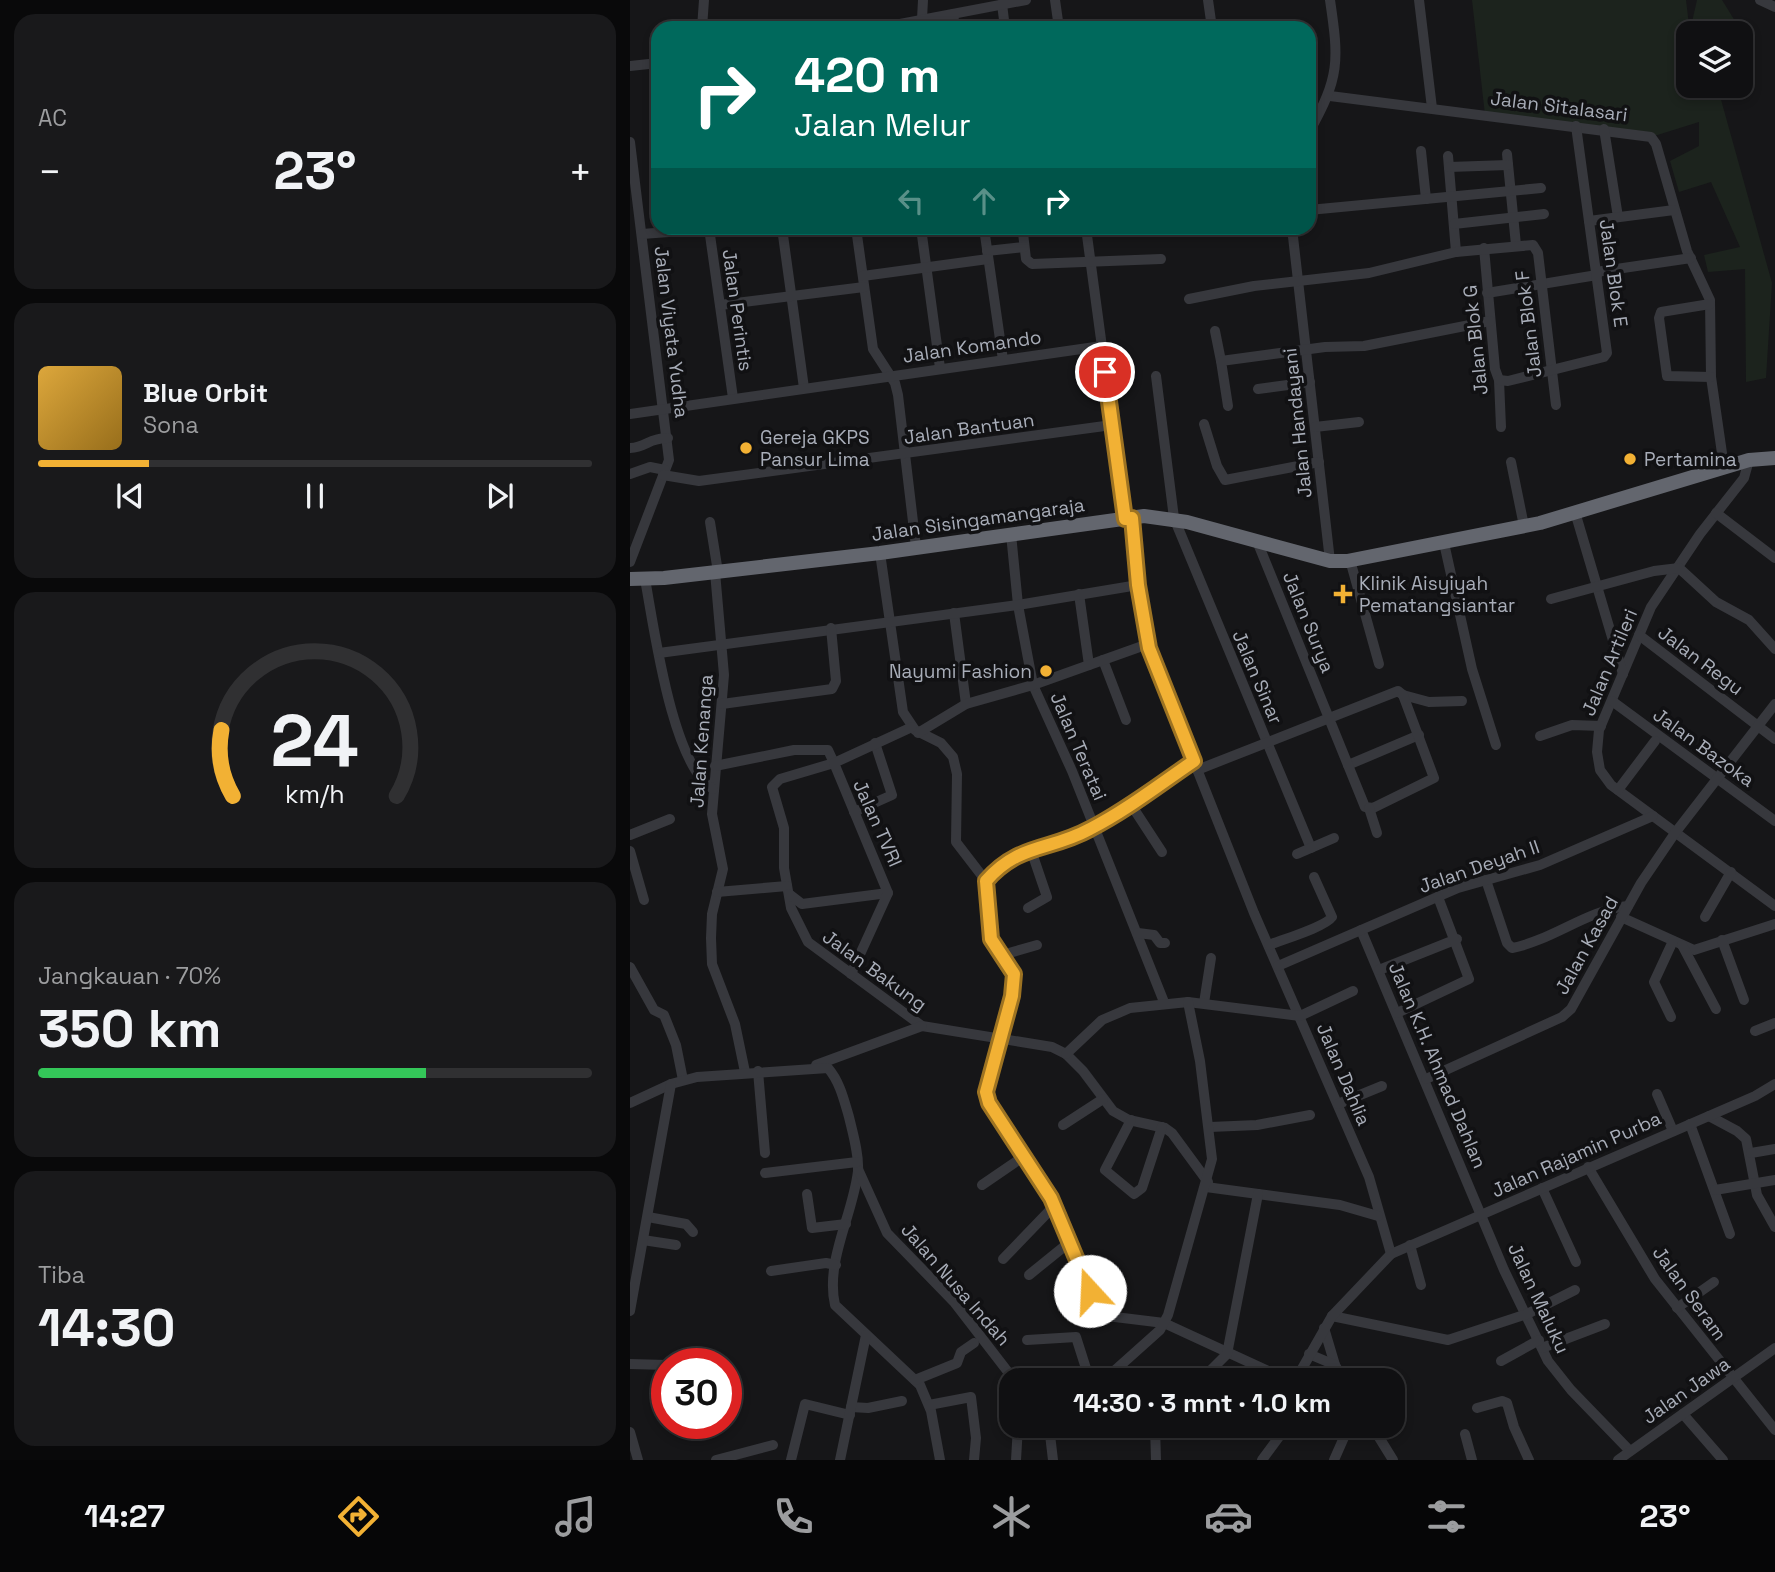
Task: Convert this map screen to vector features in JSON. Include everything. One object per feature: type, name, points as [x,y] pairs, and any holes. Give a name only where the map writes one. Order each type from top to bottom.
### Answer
[{"type":"highway","name":"Jalan Sisingamangaraja","points":[[637,579],[880,552],[1128,518],[1174,519],[1330,561],[1350,560],[1524,526],[1749,460],[1775,458]]},
{"type":"street","points":[[702,21],[704,0]]},
{"type":"street","points":[[922,19],[923,0]]},
{"type":"street","points":[[915,21],[1026,0]]},
{"type":"street","points":[[1055,0],[1058,21]]},
{"type":"street","points":[[1208,0],[1211,21]]},
{"type":"street","points":[[1316,120],[1330,96],[1337,51],[1330,0]]},
{"type":"street","points":[[1419,0],[1432,108]]},
{"type":"street","points":[[1760,0],[1775,8]]},
{"type":"street","points":[[1005,21],[1007,2]]},
{"type":"street","points":[[953,14],[954,21]]},
{"type":"street","points":[[630,66],[651,64]]},
{"type":"street","name":"Jalan Sitalasari","points":[[1330,96],[1651,137],[1691,258],[1710,303],[1712,377],[1724,467]]},
{"type":"street","name":"Jalan Blok E","points":[[1499,380],[1508,381],[1607,355],[1576,126]]},
{"type":"street","points":[[1604,129],[1618,217]]},
{"type":"street","name":"Jalan Viyata Yudha","points":[[630,142],[665,408],[669,460],[630,562]]},
{"type":"street","points":[[1421,152],[1426,199]]},
{"type":"street","points":[[1189,299],[1254,286],[1369,273],[1456,253],[1516,245],[1507,159],[1448,162],[1456,253]]},
{"type":"street","points":[[1316,208],[1541,188]]},
{"type":"street","points":[[1589,221],[1674,210]]},
{"type":"street","points":[[1454,224],[1544,214]]},
{"type":"street","points":[[642,234],[651,233]]},
{"type":"street","name":"Jalan Perintis","points":[[710,235],[733,398]]},
{"type":"street","points":[[783,235],[804,388]]},
{"type":"street","points":[[857,235],[873,349],[890,375],[898,395],[916,547]]},
{"type":"street","points":[[922,235],[940,368]]},
{"type":"street","points":[[985,235],[1003,360]]},
{"type":"street","points":[[1023,235],[1026,259],[1032,264],[1161,259]]},
{"type":"street","name":"Jalan Dahlia","points":[[1087,235],[1112,425],[1148,644],[1254,913],[1369,1177],[1391,1254]]},
{"type":"street","name":"Jalan Handayani","points":[[1294,235],[1330,561]]},
{"type":"street","name":"Jalan Blok F","points":[[1516,245],[1528,244],[1538,253],[1556,405]]},
{"type":"street","points":[[720,305],[791,296],[1024,247]]},
{"type":"street","name":"Jalan Blok G","points":[[1484,248],[1495,369],[1499,380],[1501,427]]},
{"type":"street","points":[[1487,293],[1691,258]]},
{"type":"street","points":[[1710,303],[1661,312],[1659,318],[1667,376],[1712,377]]},
{"type":"street","points":[[1221,361],[1306,349],[1359,347],[1490,321]]},
{"type":"street","points":[[1215,331],[1228,406]]},
{"type":"street","name":"Jalan Komando","points":[[890,375],[1102,346]]},
{"type":"street","points":[[630,414],[890,375]]},
{"type":"street","name":"Jalan Sinar","points":[[1156,376],[1174,519],[1311,848]]},
{"type":"street","points":[[1258,389],[1310,382]]},
{"type":"street","points":[[1315,427],[1359,422]]},
{"type":"street","points":[[1204,424],[1224,480],[1319,462]]},
{"type":"street","name":"Jalan Bantuan","points":[[630,474],[650,467],[699,481],[1112,425]]},
{"type":"street","points":[[630,448],[642,447],[652,438],[668,438]]},
{"type":"street","name":"Jalan Artileri","points":[[1749,460],[1744,478],[1716,513],[1651,607],[1601,726],[1597,745],[1600,770],[1618,790],[1775,906]]},
{"type":"street","points":[[1511,462],[1524,526]]},
{"type":"street","points":[[1575,512],[1623,674]]},
{"type":"street","points":[[1716,513],[1775,558]]},
{"type":"street","name":"Jalan Kenanga","points":[[710,522],[724,675],[712,814],[723,869],[712,914],[712,964],[735,1024],[745,1072]]},
{"type":"street","name":"Jalan Teratai","points":[[1011,534],[1018,605],[1033,685],[1138,933],[1164,1002]]},
{"type":"street","name":"Jalan Surya","points":[[1257,541],[1377,833]]},
{"type":"street","points":[[1444,543],[1472,669],[1496,745]]},
{"type":"street","points":[[880,552],[903,712],[915,730],[941,743],[953,757],[957,774],[956,842],[986,881],[991,939],[1014,974],[986,1092],[993,1114],[1055,1205],[1072,1241],[1094,1303],[1101,1310],[1115,1317],[1164,1323],[1261,1368]]},
{"type":"street","points":[[1350,560],[1379,664]]},
{"type":"street","points":[[1551,599],[1654,571],[1679,568],[1716,602],[1749,620],[1775,649]]},
{"type":"street","points":[[637,579],[688,760],[701,780],[713,789]]},
{"type":"street","points":[[659,653],[721,642],[1018,605],[1138,585]]},
{"type":"street","points":[[1079,594],[1089,665]]},
{"type":"street","points":[[954,613],[966,704]]},
{"type":"street","points":[[722,704],[832,689],[836,681],[831,628]]},
{"type":"street","name":"Jalan Regu","points":[[1639,635],[1775,739]]},
{"type":"street","name":"Jalan TVRI","points":[[851,974],[888,893],[834,763],[875,743],[915,730],[966,704],[1033,685],[1148,644]]},
{"type":"street","points":[[1103,660],[1126,720]]},
{"type":"street","points":[[986,881],[1006,860],[1075,838],[1196,766],[1267,742],[1398,691],[1429,702],[1462,701]]},
{"type":"street","points":[[1368,808],[1432,781],[1434,774],[1403,695]]},
{"type":"street","name":"Jalan Bazoka","points":[[1612,701],[1775,821]]},
{"type":"street","name":"Jalan Kasad","points":[[1426,1079],[1562,1017],[1579,997],[1621,916],[1675,833],[1775,704]]},
{"type":"street","points":[[1541,736],[1572,725],[1601,726]]},
{"type":"street","points":[[1348,765],[1419,735]]},
{"type":"street","points":[[1618,790],[1655,741]]},
{"type":"street","points":[[854,812],[892,795],[875,743]]},
{"type":"street","points":[[715,766],[794,750],[824,749],[831,753],[834,763]]},
{"type":"street","name":"Jalan Bakung","points":[[834,763],[780,779],[772,785],[784,828],[791,908],[808,942],[922,1026],[1052,1046],[1066,1054]]},
{"type":"street","points":[[1130,803],[1162,852]]},
{"type":"street","name":"Jalan Deyah II","points":[[1278,966],[1438,897],[1561,857],[1653,816]]},
{"type":"street","points":[[630,835],[670,819]]},
{"type":"street","points":[[1297,854],[1334,838]]},
{"type":"street","points":[[1028,908],[1047,897],[1031,850]]},
{"type":"street","points":[[630,851],[644,900]]},
{"type":"street","points":[[1705,917],[1731,872]]},
{"type":"street","points":[[1269,945],[1301,931],[1322,926],[1332,917],[1314,877]]},
{"type":"street","points":[[1486,880],[1507,943],[1512,948],[1576,925],[1602,909],[1628,905]]},
{"type":"street","points":[[717,892],[788,890],[802,904],[888,893]]},
{"type":"street","points":[[1397,1013],[1466,983],[1469,976],[1457,939],[1438,897]]},
{"type":"street","points":[[1621,916],[1694,950],[1775,924]]},
{"type":"street","name":"Jalan K.H. Ahmad Dahlan","points":[[1361,930],[1483,1214]]},
{"type":"street","points":[[1138,933],[1154,935],[1160,943],[1165,943]]},
{"type":"street","points":[[1379,970],[1457,939]]},
{"type":"street","points":[[1722,940],[1744,1000]]},
{"type":"street","points":[[1678,943],[1716,1009]]},
{"type":"street","points":[[1671,1017],[1654,982],[1678,943]]},
{"type":"street","points":[[1002,955],[1037,945]]},
{"type":"street","points":[[1205,1003],[1211,958]]},
{"type":"street","points":[[630,967],[654,1010],[664,1014],[677,1045],[682,1080]]},
{"type":"street","points":[[1353,991],[1300,1016],[1188,1002],[1164,1002],[1130,1008],[1102,1020],[1066,1054],[1113,1111],[1131,1120],[1162,1127],[1172,1133],[1207,1185],[1340,1205],[1378,1216]]},
{"type":"street","points":[[1116,1368],[1164,1323],[1207,1185],[1212,1159],[1210,1127],[1188,1002]]},
{"type":"street","points":[[1755,1031],[1775,1023]]},
{"type":"street","points":[[813,1067],[922,1026]]},
{"type":"street","points":[[630,1102],[682,1080],[745,1072],[828,1068],[841,1089],[858,1166],[831,1290],[835,1305],[915,1380],[929,1405],[939,1460],[933,1460]]},
{"type":"street","points":[[758,1071],[765,1153]]},
{"type":"street","points":[[630,1311],[633,1282],[648,1217],[671,1084]]},
{"type":"street","name":"Jalan Rajamin Purba","points":[[1301,1368],[1332,1316],[1391,1254],[1709,1116],[1775,1084]]},
{"type":"street","points":[[1338,1104],[1382,1086]]},
{"type":"street","points":[[1657,1094],[1673,1131]]},
{"type":"street","points":[[1063,1125],[1103,1099]]},
{"type":"street","points":[[1210,1127],[1257,1125],[1310,1115]]},
{"type":"street","points":[[1709,1116],[1737,1130],[1746,1139],[1762,1207],[1775,1227]]},
{"type":"street","points":[[1131,1120],[1105,1170],[1135,1194],[1142,1188],[1162,1127]]},
{"type":"street","points":[[1690,1124],[1730,1234]]},
{"type":"street","points":[[1751,1153],[1775,1149]]},
{"type":"street","points":[[982,1185],[1023,1157]]},
{"type":"street","points":[[765,1173],[858,1166]]},
{"type":"street","name":"Jalan Nusa Indah","points":[[858,1166],[887,1233],[947,1294],[1005,1368]]},
{"type":"street","name":"Jalan Seram","points":[[1588,1167],[1655,1279],[1775,1430]]},
{"type":"street","points":[[1715,1190],[1775,1180]]},
{"type":"street","points":[[1542,1188],[1576,1262]]},
{"type":"street","points":[[807,1194],[812,1228],[846,1224]]},
{"type":"street","points":[[1213,1368],[1227,1354],[1258,1194]]},
{"type":"street","points":[[1003,1259],[1055,1205]]},
{"type":"street","name":"Jalan Maluku","points":[[1483,1214],[1504,1270],[1555,1372],[1630,1451]]},
{"type":"street","points":[[648,1217],[686,1224],[693,1232]]},
{"type":"street","points":[[643,1240],[676,1245]]},
{"type":"street","points":[[1029,1275],[1072,1241]]},
{"type":"street","points":[[1410,1244],[1421,1285]]},
{"type":"street","points":[[771,1271],[826,1263],[836,1265]]},
{"type":"street","points":[[1677,1308],[1714,1282]]},
{"type":"street","points":[[1332,1316],[1448,1340],[1527,1314],[1575,1290]]},
{"type":"street","points":[[1501,1361],[1541,1344],[1605,1324]]},
{"type":"street","points":[[1324,1328],[1337,1368]]},
{"type":"street","points":[[841,1460],[866,1335]]},
{"type":"street","points":[[1027,1340],[1076,1336],[1086,1368]]},
{"type":"street","points":[[915,1380],[957,1363],[961,1352],[974,1343]]},
{"type":"street","name":"Jalan Jawa","points":[[1618,1460],[1775,1348]]},
{"type":"street","points":[[1309,1354],[1335,1365]]},
{"type":"street","points":[[630,1364],[651,1365]]},
{"type":"street","points":[[929,1405],[971,1397],[976,1438],[974,1460]]},
{"type":"street","points":[[791,1460],[804,1404],[850,1411],[902,1401]]},
{"type":"street","points":[[1477,1408],[1502,1401],[1507,1403],[1529,1460]]},
{"type":"street","points":[[1683,1414],[1723,1460]]},
{"type":"street","points":[[630,1432],[638,1460]]},
{"type":"street","points":[[1465,1434],[1472,1460]]},
{"type":"street","points":[[1016,1460],[1017,1438]]},
{"type":"street","points":[[1050,1438],[1053,1460]]},
{"type":"street","points":[[1155,1438],[1156,1460]]},
{"type":"street","points":[[1262,1460],[1278,1438]]},
{"type":"street","points":[[1334,1460],[1344,1438]]},
{"type":"street","points":[[1379,1438],[1393,1460]]},
{"type":"street","points":[[716,1460],[773,1445]]},
{"type":"shaded area","points":[[1472,0],[1686,0],[1689,21],[1676,21],[1676,98],[1721,98],[1772,283],[1766,378],[1746,382],[1745,269],[1708,272],[1704,255],[1740,247],[1711,182],[1679,192],[1670,161],[1699,146],[1699,122],[1651,137],[1485,115]]},
{"type":"shaded area","points":[[1697,0],[1722,0],[1735,21],[1692,21]]},
{"type":"place","name":"Gereja GKPS Pansur Lima","points":[[746,448]]},
{"type":"place","name":"Pertamina","points":[[1630,459]]},
{"type":"place","name":"Klinik Aisyiyah Pematangsiantar","points":[[1343,594]]},
{"type":"place","name":"Nayumi Fashion","points":[[1046,671]]},
{"type":"route","points":[[1090,1291],[1072,1241],[1051,1198],[993,1114],[986,1092],[1014,983],[1009,962],[991,939],[986,881],[1006,860],[1075,838],[1094,828],[1194,761],[1149,648],[1138,585],[1132,518],[1125,519],[1105,372]]}]
